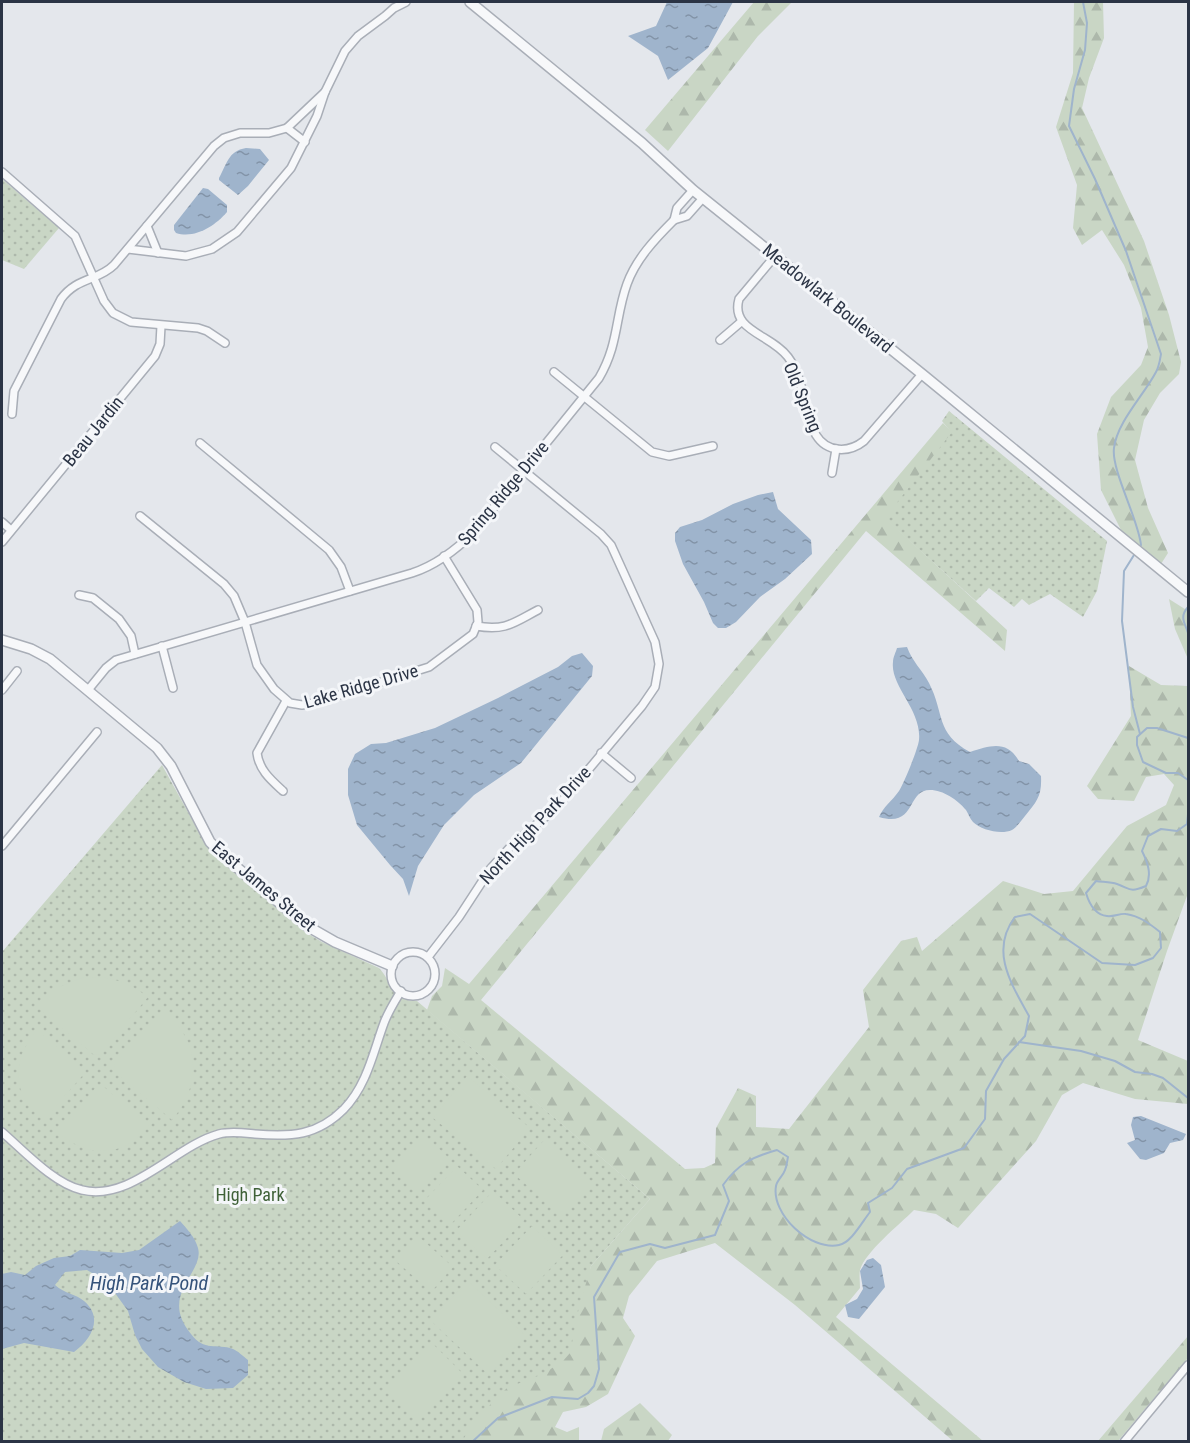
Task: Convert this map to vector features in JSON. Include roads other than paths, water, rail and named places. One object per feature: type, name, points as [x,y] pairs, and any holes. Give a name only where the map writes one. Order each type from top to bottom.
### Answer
[{"type":"street","points":[[128,249],[186,256],[212,249],[237,232],[291,168],[317,116],[325,92],[345,51],[394,4],[406,2]]},
{"type":"street","name":"Meadowlark Boulevard","points":[[470,2],[642,143],[693,190],[1187,591]]},
{"type":"street","points":[[12,414],[14,391],[61,299],[73,286],[111,268],[214,146],[224,138],[240,133],[269,133],[287,128],[325,92]]},
{"type":"street","points":[[287,128],[304,142]]},
{"type":"street","points":[[2,172],[69,228],[75,236],[108,307],[120,318],[131,322],[161,326],[198,328],[225,343]]},
{"type":"street","name":"Spring Ridge Drive","points":[[674,220],[677,208],[693,190]]},
{"type":"street","name":"Spring Ridge Drive","points":[[87,690],[116,660],[427,568],[455,550],[475,531],[599,378],[611,352],[624,291],[632,271],[649,246],[674,220],[687,216],[703,198]]},
{"type":"street","points":[[147,226],[158,253]]},
{"type":"street","points":[[720,340],[741,322],[737,313],[739,299],[775,256]]},
{"type":"street","name":"Old Spring","points":[[741,322],[775,344],[788,357],[799,377],[816,434],[824,443],[836,449],[851,448],[864,441],[922,374]]},
{"type":"street","name":"Beau Jardin","points":[[2,542],[155,356],[160,344],[161,326]]},
{"type":"street","points":[[554,372],[652,452],[669,456],[713,446]]},
{"type":"street","points":[[200,443],[329,550],[341,567],[350,591]]},
{"type":"street","points":[[495,447],[524,471]]},
{"type":"street","points":[[832,472],[836,449]]},
{"type":"street","name":"North High Park Drive","points":[[428,957],[459,917],[491,868],[518,840],[557,807],[655,687],[659,663],[652,636],[610,545],[601,534],[524,471]]},
{"type":"street","name":"Lake Ridge Drive","points":[[140,516],[224,584],[234,596],[245,622],[257,665],[274,689],[286,701],[296,705],[314,703],[429,667],[467,640],[476,626]]},
{"type":"street","points":[[2,522],[11,530]]},
{"type":"street","points":[[444,556],[475,606],[478,615],[476,626],[493,629],[506,627],[538,610]]},
{"type":"street","points":[[79,595],[93,598],[119,619],[131,636],[135,654]]},
{"type":"street","name":"East James Street","points":[[2,640],[41,653],[165,756],[210,842],[228,860],[308,926],[335,942],[392,966]]},
{"type":"street","points":[[162,646],[174,688]]},
{"type":"street","points":[[2,690],[17,671]]},
{"type":"street","points":[[283,790],[268,777],[261,767],[257,753],[286,701]]},
{"type":"street","points":[[2,846],[97,732]]},
{"type":"street","points":[[602,753],[631,778]]},
{"type":"street","points":[[408,953],[420,953],[428,957],[435,975],[427,990],[418,995],[401,991],[392,981],[392,966],[397,959],[408,953]]},
{"type":"street","points":[[2,1132],[60,1179],[83,1191],[98,1192],[131,1183],[193,1146],[219,1134],[234,1132],[292,1136],[318,1128],[344,1108],[357,1093],[365,1078],[385,1021],[401,991]]},
{"type":"street","points":[[1124,1442],[1188,1365]]},
{"type":"water","points":[[667,2],[733,2],[708,48],[668,80],[658,56],[628,36],[656,26]]},
{"type":"water","points":[[246,148],[260,149],[269,160],[238,195],[219,178],[232,155]]},
{"type":"water","points":[[203,188],[208,189],[227,205],[227,212],[217,222],[197,233],[176,233],[174,225]]},
{"type":"water","points":[[773,492],[778,509],[811,540],[812,554],[785,579],[760,597],[736,622],[726,628],[718,628],[713,623],[683,564],[675,541],[675,533],[680,527],[702,520],[733,504]]},
{"type":"water","points":[[907,647],[929,683],[942,722],[951,738],[970,752],[992,746],[1004,747],[1019,761],[1029,764],[1041,776],[1038,798],[1012,830],[997,832],[981,827],[973,822],[959,803],[950,796],[935,790],[922,792],[906,813],[900,817],[891,819],[879,817],[901,787],[919,740],[916,719],[893,671],[893,660],[897,648]]},
{"type":"water","points":[[582,653],[593,666],[592,676],[521,763],[474,795],[444,825],[418,866],[409,896],[403,879],[357,825],[348,795],[348,769],[355,754],[371,744],[386,743],[435,728],[498,698],[558,667],[572,656]]},
{"type":"water","points":[[1141,1116],[1186,1134],[1183,1140],[1170,1143],[1164,1153],[1146,1160],[1140,1159],[1127,1143],[1135,1140],[1131,1125],[1133,1117]]},
{"type":"water","name":"High Park Pond","points":[[180,1221],[195,1240],[198,1248],[195,1266],[181,1296],[179,1307],[182,1320],[196,1340],[206,1345],[233,1349],[248,1360],[248,1375],[233,1388],[206,1389],[184,1382],[158,1367],[142,1349],[128,1311],[107,1282],[87,1270],[65,1272],[55,1285],[84,1301],[93,1314],[93,1328],[80,1347],[74,1352],[24,1343],[2,1349],[2,1274],[11,1272],[25,1275],[36,1266],[54,1258],[70,1256],[80,1250],[122,1253],[139,1250]]},
{"type":"water","points":[[873,1258],[881,1265],[885,1287],[859,1319],[848,1317],[845,1305],[857,1299],[863,1289],[860,1271],[867,1260]]},
{"type":"waterway","points":[[1083,2],[1087,23],[1085,50],[1074,89],[1069,126],[1126,251],[1161,354],[1157,370],[1120,428],[1114,448],[1120,481],[1141,545]]},
{"type":"waterway","points":[[1134,555],[1124,571],[1122,621],[1133,707],[1140,734]]},
{"type":"waterway","points":[[1188,607],[1183,617],[1188,633]]},
{"type":"waterway","points":[[1188,738],[1157,728],[1147,728],[1137,737],[1137,745],[1143,762],[1166,773],[1178,773],[1188,780]]},
{"type":"waterway","points":[[472,1442],[498,1418],[552,1397],[578,1399],[588,1393],[594,1386],[599,1369],[594,1297],[620,1252],[650,1244],[665,1248],[715,1235],[729,1201],[723,1185],[746,1162],[777,1150],[788,1157],[786,1168],[776,1186],[776,1197],[786,1219],[805,1236],[816,1242],[839,1245],[852,1236],[870,1212],[868,1203],[892,1188],[907,1169],[964,1148],[985,1119],[986,1091],[1004,1059],[1025,1036],[1029,1016],[1010,980],[1004,955],[1007,930],[1015,917],[1030,914],[1102,963],[1135,965],[1153,958],[1161,948],[1160,932],[1145,921],[1131,915],[1110,916],[1099,913],[1091,904],[1086,893],[1096,881],[1115,883],[1130,890],[1146,886],[1149,878],[1148,869],[1142,851],[1148,836],[1161,829],[1177,831],[1187,824],[1188,814]]},
{"type":"waterway","points":[[1019,1042],[1081,1051],[1115,1061],[1135,1072],[1163,1078],[1188,1098]]},
{"type":"park label","name":"High Park","points":[[250,1194]]}]
